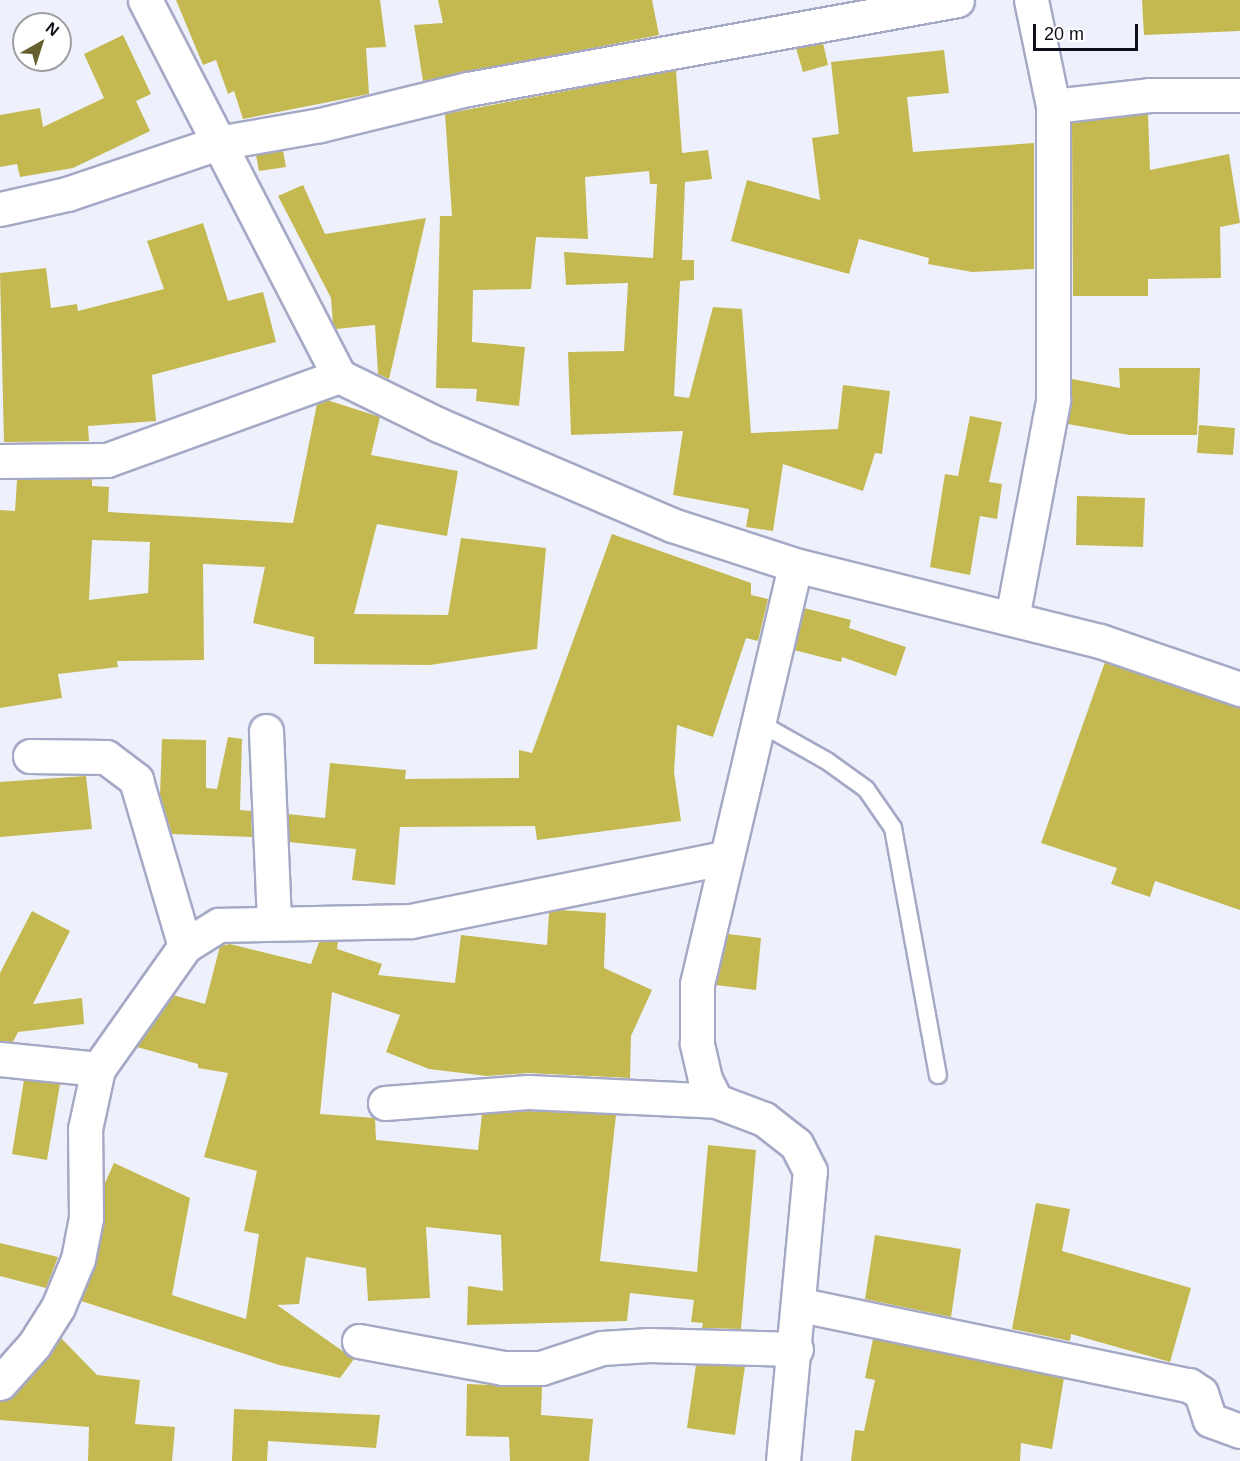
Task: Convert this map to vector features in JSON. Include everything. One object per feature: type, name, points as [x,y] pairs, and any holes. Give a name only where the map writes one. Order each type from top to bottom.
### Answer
[{"type":"street","points":[[145,0],[339,376],[439,425],[672,525],[795,565],[1100,641],[1240,689]]},
{"type":"street","points":[[0,209],[67,194],[218,143],[320,125],[468,89],[957,0]]},
{"type":"street","points":[[1012,618],[1053,400],[1053,106],[1031,0]]},
{"type":"street","points":[[1053,106],[1149,95],[1240,94]]},
{"type":"street","points":[[0,461],[107,460],[339,376]]},
{"type":"street","points":[[716,1101],[697,1043],[697,984],[723,858],[795,565]]},
{"type":"street","points":[[266,731],[274,923]]},
{"type":"street","points":[[30,756],[106,757],[136,780],[185,946]]},
{"type":"street","points":[[0,1383],[34,1345],[58,1307],[78,1258],[86,1218],[85,1129],[98,1069],[185,946],[219,926],[411,921],[723,858]]},
{"type":"street","points":[[0,1059],[98,1069]]},
{"type":"street","points":[[385,1103],[550,1091],[716,1101],[764,1119],[796,1144],[810,1171],[801,1305],[783,1461]]},
{"type":"street","points":[[801,1305],[1189,1385],[1201,1393],[1210,1420],[1240,1431]]},
{"type":"street","points":[[359,1341],[503,1368],[541,1368],[602,1348],[796,1349]]},
{"type":"lane","points":[[756,721],[827,760],[866,789],[893,828],[938,1075]]},
{"type":"building","points":[[176,0],[380,0],[386,47],[366,48],[369,94],[243,119],[234,91],[228,94],[216,60],[203,65]]},
{"type":"building","points":[[438,0],[652,0],[659,35],[423,81],[414,25],[443,23]]},
{"type":"building","points":[[1142,0],[1240,0],[1240,31],[1144,35]]},
{"type":"building","points":[[123,35],[151,94],[136,101],[150,131],[73,168],[20,177],[17,164],[0,167],[0,115],[40,108],[43,127],[104,98],[84,54]]},
{"type":"building","points":[[823,43],[828,65],[803,72],[796,48]]},
{"type":"building","points":[[944,50],[949,93],[907,97],[913,152],[1034,143],[1034,269],[972,272],[928,264],[929,258],[859,239],[849,274],[731,241],[747,180],[820,200],[812,138],[839,134],[831,62]]},
{"type":"building","points":[[676,70],[682,153],[708,150],[712,179],[685,182],[682,260],[694,260],[694,280],[680,281],[674,396],[689,398],[713,307],[742,309],[751,433],[838,429],[843,385],[890,391],[882,454],[875,453],[863,491],[783,464],[773,531],[746,527],[749,509],[673,495],[683,431],[571,435],[568,352],[624,351],[628,283],[566,285],[564,252],[653,258],[657,184],[650,184],[649,171],[585,177],[588,239],[536,237],[531,289],[473,290],[472,342],[525,347],[519,406],[476,401],[477,389],[436,388],[440,216],[452,216],[445,114]]},
{"type":"building","points":[[1148,114],[1150,170],[1229,154],[1240,223],[1220,227],[1221,278],[1148,279],[1148,296],[1073,296],[1072,123]]},
{"type":"building","points":[[283,151],[286,167],[259,171],[256,155]]},
{"type":"building","points":[[303,185],[325,234],[426,218],[389,379],[378,374],[375,325],[336,329],[333,324],[331,298],[278,196]]},
{"type":"building","points":[[203,223],[228,301],[263,292],[276,342],[152,375],[156,421],[88,426],[89,441],[4,442],[0,273],[46,268],[51,308],[77,304],[78,311],[164,289],[147,241]]},
{"type":"building","points":[[1119,368],[1200,368],[1197,435],[1129,435],[1068,424],[1072,379],[1120,388]]},
{"type":"building","points":[[327,400],[380,417],[371,455],[458,471],[447,536],[377,524],[354,614],[448,615],[461,538],[546,548],[537,649],[430,665],[314,664],[314,637],[253,623],[265,567],[203,564],[204,660],[117,661],[118,667],[58,674],[62,698],[0,708],[0,510],[15,511],[17,480],[92,479],[92,486],[109,487],[108,512],[293,523],[317,404]],"holes":[[[92,540],[150,542],[148,593],[89,600]]]},
{"type":"building","points":[[970,416],[1002,422],[989,482],[1002,484],[997,519],[980,516],[970,575],[930,567],[945,474],[958,476]]},
{"type":"building","points":[[1199,425],[1235,428],[1233,455],[1197,453]]},
{"type":"building","points":[[1077,496],[1145,498],[1143,547],[1076,545]]},
{"type":"building","points":[[612,534],[751,583],[751,595],[768,599],[758,641],[746,638],[713,737],[677,725],[674,772],[681,821],[537,840],[535,826],[400,827],[395,885],[352,880],[356,849],[289,842],[288,814],[325,818],[330,763],[406,770],[405,779],[519,778],[519,750],[532,753]]},
{"type":"building","points":[[804,608],[851,620],[849,628],[906,647],[896,676],[842,657],[841,662],[794,650]]},
{"type":"building","points":[[1105,662],[1240,707],[1240,910],[1155,881],[1150,897],[1111,884],[1117,868],[1041,843]]},
{"type":"building","points":[[228,737],[242,739],[240,810],[251,811],[252,837],[172,834],[160,795],[162,739],[206,740],[206,788],[217,789]]},
{"type":"building","points":[[86,776],[92,829],[0,837],[0,782]]},
{"type":"building","points":[[559,910],[606,913],[604,968],[652,990],[631,1036],[630,1078],[529,1073],[487,1076],[429,1069],[386,1052],[400,1015],[332,992],[320,1114],[375,1118],[376,1140],[478,1150],[482,1114],[528,1111],[616,1115],[600,1261],[697,1272],[708,1145],[756,1150],[741,1329],[702,1328],[703,1323],[691,1322],[694,1300],[630,1293],[627,1321],[467,1325],[468,1286],[503,1291],[501,1235],[426,1227],[430,1298],[368,1301],[366,1268],[306,1257],[299,1304],[277,1305],[354,1359],[340,1378],[279,1365],[81,1301],[96,1263],[104,1221],[104,1185],[114,1163],[190,1198],[172,1295],[246,1319],[259,1234],[244,1231],[257,1171],[204,1157],[228,1073],[198,1068],[198,1064],[137,1047],[173,995],[205,1004],[220,946],[230,944],[311,964],[319,942],[338,941],[337,949],[382,964],[378,975],[455,983],[461,935],[547,945],[549,912]]},
{"type":"building","points":[[32,911],[70,931],[33,1004],[82,998],[84,1024],[18,1032],[13,1042],[0,1041],[0,973]]},
{"type":"building","points":[[728,934],[761,938],[756,990],[716,985]]},
{"type":"building","points":[[24,1080],[60,1084],[47,1160],[12,1154]]},
{"type":"building","points":[[1036,1203],[1070,1209],[1062,1251],[1191,1288],[1170,1362],[1071,1334],[1070,1341],[1012,1329]]},
{"type":"building","points":[[875,1235],[961,1249],[951,1317],[865,1299]]},
{"type":"building","points":[[0,1243],[58,1257],[46,1288],[0,1276]]},
{"type":"building","points":[[61,1338],[97,1375],[140,1380],[135,1424],[175,1427],[172,1461],[88,1461],[89,1427],[0,1420],[0,1401],[14,1395]]},
{"type":"building","points":[[873,1339],[1064,1378],[1052,1449],[1021,1443],[1020,1461],[851,1461],[855,1430],[864,1431],[875,1380],[865,1378]]},
{"type":"building","points":[[696,1365],[745,1366],[735,1435],[687,1428]]},
{"type":"building","points":[[467,1384],[542,1387],[541,1415],[593,1419],[589,1461],[510,1461],[509,1437],[466,1436]]},
{"type":"building","points":[[234,1409],[380,1415],[376,1448],[268,1441],[267,1461],[232,1461]]}]
